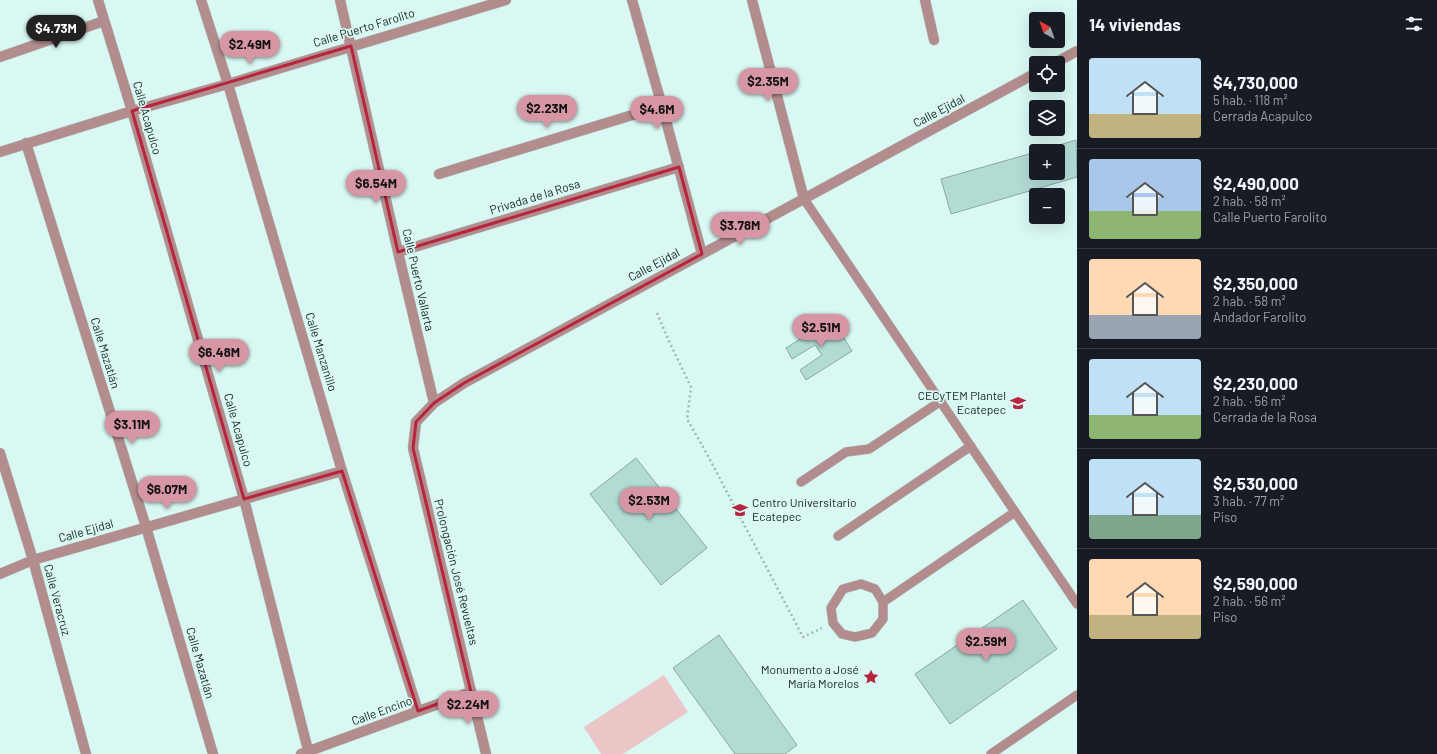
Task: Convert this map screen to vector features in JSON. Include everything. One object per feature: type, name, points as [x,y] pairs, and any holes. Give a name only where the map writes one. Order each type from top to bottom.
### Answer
[{"type":"street","name":"Calle Acapulco","points":[[98,0],[132,111],[244,499],[306,753]]},
{"type":"street","name":"Calle Manzanillo","points":[[201,0],[228,84],[342,471],[418,711]]},
{"type":"street","name":"Calle Puerto Vallarta","points":[[340,0],[434,403]]},
{"type":"street","name":"Calle Puerto Farolito","points":[[0,152],[351,46],[469,5],[506,0]]},
{"type":"street","points":[[632,0],[702,254]]},
{"type":"street","points":[[752,0],[804,199]]},
{"type":"street","points":[[925,0],[934,40]]},
{"type":"street","points":[[0,57],[104,21]]},
{"type":"street","points":[[1065,58],[1077,51]]},
{"type":"street","name":"Calle Ejidal","points":[[434,403],[464,383],[1029,77]]},
{"type":"street","points":[[439,174],[662,106]]},
{"type":"street","name":"Calle Mazatlán","points":[[26,144],[146,527],[213,754]]},
{"type":"street","name":"Privada de la Rosa","points":[[398,252],[679,167]]},
{"type":"street","name":"Prolongación José Revueltas","points":[[434,403],[416,422],[413,448],[486,754]]},
{"type":"street","name":"Calle Veracruz","points":[[0,453],[33,560],[86,754]]},
{"type":"street","name":"Calle Ejidal","points":[[0,574],[33,560],[342,471]]},
{"type":"street","name":"Calle Encino","points":[[306,753],[472,692]]},
{"type":"lane","points":[[804,199],[1077,604]]},
{"type":"lane","points":[[801,482],[846,452],[869,449],[941,401]]},
{"type":"lane","points":[[838,536],[971,446]]},
{"type":"lane","points":[[883,602],[1015,512]]},
{"type":"lane","points":[[861,584],[875,590],[883,602],[882,619],[872,633],[855,637],[842,634],[833,623],[831,608],[842,589],[861,584]]},
{"type":"lane","points":[[991,754],[1077,695]]},
{"type":"path","points":[[657,313],[691,387],[687,419],[707,454],[803,637],[833,623]]},
{"type":"highlighted area","points":[[351,46],[398,252],[679,167],[702,254],[464,383],[434,403],[416,422],[413,448],[471,692],[418,711],[342,471],[244,499],[132,111]]},
{"type":"shaded area","points":[[664,675],[688,712],[623,754],[601,754],[584,727]]},
{"type":"building","points":[[1076,140],[1077,177],[1040,188],[1029,188],[1029,191],[951,214],[941,179],[1029,154],[1029,180],[1065,180],[1065,144],[1063,144]]},
{"type":"building","points":[[832,319],[852,351],[806,380],[800,370],[822,355],[815,345],[792,359],[786,348]]},
{"type":"building","points":[[636,458],[707,548],[661,585],[590,494]]},
{"type":"building","points":[[1023,600],[1057,649],[950,724],[915,674]]},
{"type":"building","points":[[719,635],[797,745],[785,754],[735,754],[673,668]]},
{"type":"place","name":"CECyTEM Plantel Ecatepec","points":[[1018,403]]},
{"type":"place","name":"Centro Universitario Ecatepec","points":[[740,510]]},
{"type":"place","name":"Monumento a José María Morelos","points":[[871,677]]}]
